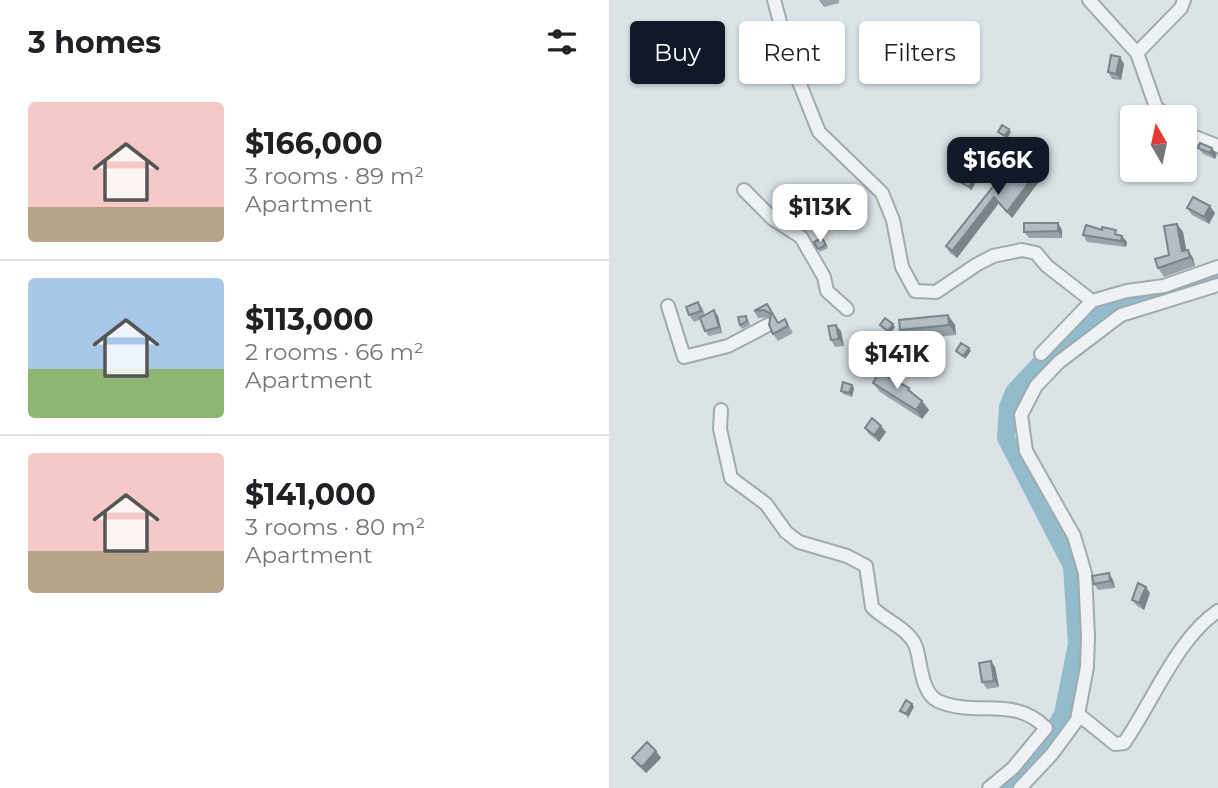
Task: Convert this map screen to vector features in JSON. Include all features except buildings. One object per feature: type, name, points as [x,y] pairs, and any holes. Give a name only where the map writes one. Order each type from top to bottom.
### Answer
[{"type":"street","points":[[774,0],[791,62],[819,132],[882,193],[893,220],[902,267],[915,290],[936,292],[993,256],[1022,250],[1036,253],[1047,266],[1092,302]]},
{"type":"street","points":[[1089,0],[1137,53],[1155,105]]},
{"type":"street","points":[[1137,53],[1181,8],[1184,0]]},
{"type":"street","points":[[1197,138],[1218,146]]},
{"type":"street","points":[[744,190],[772,219],[801,237],[824,277],[827,291],[848,309]]},
{"type":"street","points":[[1041,354],[1092,302],[1127,291],[1164,286],[1218,267]]},
{"type":"street","points":[[989,788],[1078,714],[1087,667],[1085,573],[1074,536],[1026,451],[1021,415],[1036,386],[1059,362],[1121,315],[1218,285]]},
{"type":"street","points":[[667,306],[684,357],[690,358],[728,346],[768,325]]},
{"type":"street","points":[[721,410],[720,429],[731,478],[766,504],[786,532],[799,542],[847,556],[866,566],[870,575],[872,607],[905,632],[916,647],[918,661],[931,696],[937,701],[975,710],[1020,709],[1054,733]]},
{"type":"street","points":[[1078,714],[1115,744],[1124,743],[1185,645],[1208,618],[1218,611]]},
{"type":"street","points":[[1020,788],[1052,754],[1054,733]]},
{"type":"waterway","points":[[1000,788],[1044,746],[1063,714],[1077,644],[1072,566],[1006,438],[1008,407],[1014,392],[1052,351],[1082,324],[1110,309],[1161,296],[1218,276]]}]
